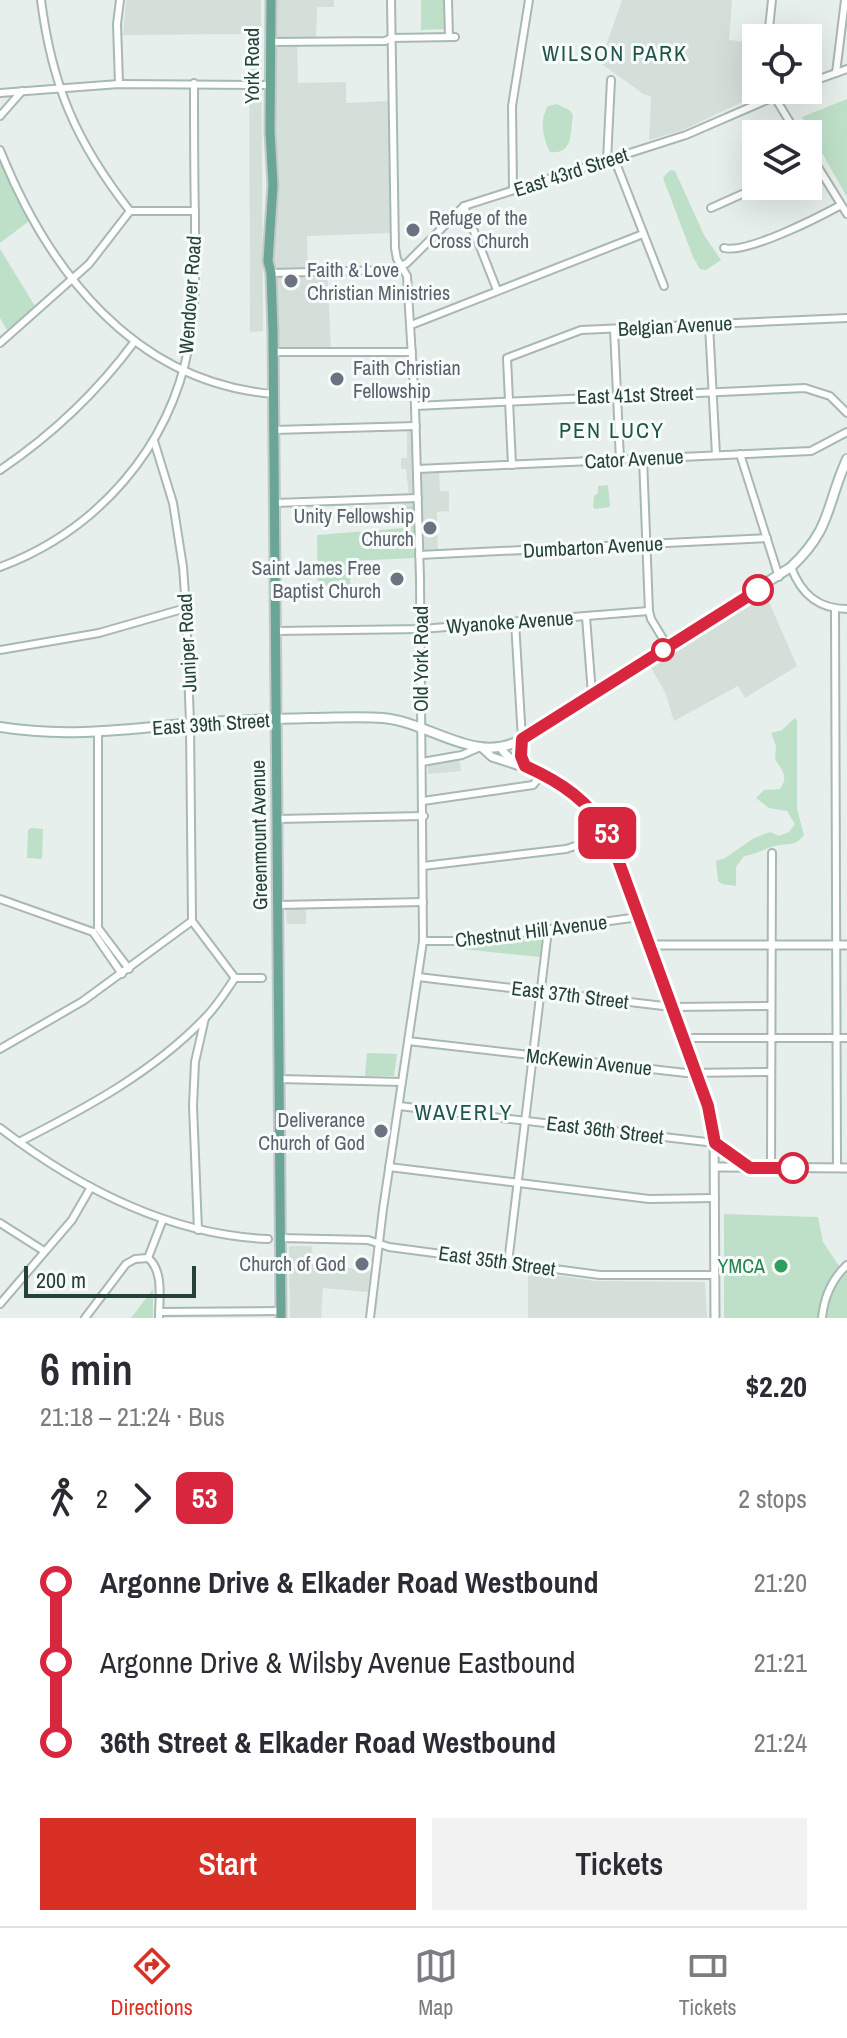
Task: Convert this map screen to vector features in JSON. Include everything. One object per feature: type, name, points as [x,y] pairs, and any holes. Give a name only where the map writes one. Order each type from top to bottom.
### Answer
[{"type":"main road","name":"York Road","points":[[271,0],[273,352]]},
{"type":"main road","name":"Greenmount Avenue","points":[[273,352],[281,1315]]},
{"type":"main road","points":[[480,748],[501,748],[522,739],[779,577],[811,546],[824,527],[847,459]]},
{"type":"main road","name":"East 39th Street","points":[[0,727],[98,734],[276,719],[384,718],[421,727],[480,748]]},
{"type":"street","points":[[41,0],[49,57],[58,87],[93,159],[130,211]]},
{"type":"street","points":[[119,84],[117,24],[120,0]]},
{"type":"street","name":"Old York Road","points":[[370,1318],[423,941],[424,816],[416,426],[407,276],[397,259],[395,248],[391,0]]},
{"type":"street","points":[[271,42],[452,37],[448,0]]},
{"type":"street","points":[[513,190],[512,106],[529,0]]},
{"type":"street","points":[[769,24],[772,0]]},
{"type":"street","points":[[836,73],[845,0]]},
{"type":"street","points":[[822,78],[847,69]]},
{"type":"street","points":[[611,80],[611,159],[664,286]]},
{"type":"street","name":"Wendover Road","points":[[0,567],[39,550],[78,524],[121,485],[154,441],[174,399],[184,369],[194,300],[194,83]]},
{"type":"street","points":[[0,93],[119,84],[270,85]]},
{"type":"street","points":[[0,116],[22,91]]},
{"type":"street","name":"East 43rd Street","points":[[402,266],[464,206],[686,135],[755,104]]},
{"type":"street","points":[[0,150],[39,234],[72,281],[105,317],[135,341],[184,369],[226,384],[274,394]]},
{"type":"street","points":[[822,177],[847,214]]},
{"type":"street","points":[[711,208],[742,194]]},
{"type":"street","points":[[724,248],[744,247],[811,221],[841,205]]},
{"type":"street","points":[[464,206],[497,290]]},
{"type":"street","points":[[130,211],[195,211]]},
{"type":"street","points":[[0,343],[72,281],[99,253],[130,211]]},
{"type":"street","points":[[411,325],[643,234]]},
{"type":"street","points":[[271,273],[393,270],[402,266]]},
{"type":"street","name":"Belgian Avenue","points":[[509,401],[507,358],[574,332],[847,318]]},
{"type":"street","points":[[709,325],[716,455]]},
{"type":"street","points":[[614,329],[620,460]]},
{"type":"street","points":[[0,470],[66,417],[113,369],[135,341]]},
{"type":"street","points":[[273,352],[412,352]]},
{"type":"street","name":"East 41st Street","points":[[415,406],[813,389],[833,399],[847,413]]},
{"type":"street","points":[[509,401],[512,465]]},
{"type":"street","points":[[273,430],[416,426]]},
{"type":"street","name":"Cator Avenue","points":[[417,469],[811,451],[847,432]]},
{"type":"street","name":"Juniper Road","points":[[154,441],[165,471],[175,518],[186,608],[192,921]]},
{"type":"street","points":[[740,454],[779,577]]},
{"type":"street","points":[[643,458],[649,611],[668,647]]},
{"type":"street","points":[[275,503],[418,498]]},
{"type":"street","name":"Dumbarton Avenue","points":[[419,555],[767,538]]},
{"type":"street","points":[[791,567],[809,596],[825,607],[847,609]]},
{"type":"street","points":[[0,650],[99,633],[186,608]]},
{"type":"street","points":[[835,609],[837,1168]]},
{"type":"street","name":"Wyanoke Avenue","points":[[275,631],[421,629],[649,611]]},
{"type":"street","points":[[586,617],[592,694]]},
{"type":"street","points":[[515,622],[521,756],[525,766]]},
{"type":"street","points":[[836,683],[847,683]]},
{"type":"street","points":[[98,734],[96,930],[122,974]]},
{"type":"street","points":[[422,762],[462,755],[480,748],[492,757],[525,766]]},
{"type":"street","points":[[501,748],[505,755],[568,789],[598,818],[609,835],[711,1116],[715,1143],[715,1318]]},
{"type":"street","points":[[423,801],[533,785],[542,774]]},
{"type":"street","points":[[277,819],[424,816]]},
{"type":"street","points":[[423,866],[556,850],[609,835]]},
{"type":"street","points":[[771,1168],[772,853]]},
{"type":"street","points":[[0,899],[96,930],[129,969]]},
{"type":"street","points":[[278,905],[423,902]]},
{"type":"street","name":"Chestnut Hill Avenue","points":[[423,941],[462,941],[639,917]]},
{"type":"street","points":[[0,1049],[61,1015],[192,921],[235,978]]},
{"type":"street","points":[[508,1263],[548,930]]},
{"type":"street","points":[[649,945],[847,945]]},
{"type":"street","name":"East 37th Street","points":[[418,977],[672,1007],[771,1006]]},
{"type":"street","points":[[235,978],[262,978]]},
{"type":"street","points":[[19,1142],[116,1090],[146,1069],[205,1018],[235,978]]},
{"type":"street","points":[[198,1230],[193,1106],[195,1062],[205,1018]]},
{"type":"street","points":[[683,1038],[847,1038]]},
{"type":"street","name":"McKewin Avenue","points":[[408,1041],[696,1073],[770,1072]]},
{"type":"street","points":[[279,1079],[402,1082]]},
{"type":"street","name":"East 36th Street","points":[[399,1106],[715,1143]]},
{"type":"street","points":[[0,1128],[91,1187],[163,1219],[198,1230],[268,1239]]},
{"type":"street","points":[[715,1143],[750,1168]]},
{"type":"street","points":[[389,1167],[649,1199],[715,1198]]},
{"type":"street","points":[[715,1167],[847,1168]]},
{"type":"street","points":[[0,1304],[72,1220],[91,1187]]},
{"type":"street","points":[[148,1258],[163,1219]]},
{"type":"street","points":[[0,1223],[44,1251]]},
{"type":"street","name":"East 35th Street","points":[[281,1238],[368,1240],[378,1244],[600,1275],[715,1275]]},
{"type":"street","points":[[148,1258],[158,1272],[159,1315],[281,1315]]},
{"type":"street","points":[[85,1318],[126,1264],[135,1259],[148,1258]]},
{"type":"street","points":[[822,1318],[828,1292],[847,1265]]},
{"type":"shaded area","points":[[126,0],[261,0],[263,331],[250,332],[249,34],[123,35]]},
{"type":"shaded area","points":[[271,0],[334,0],[334,7],[317,7],[316,42],[297,43],[298,83],[346,82],[346,103],[389,101],[392,233],[307,236],[308,267],[327,266],[331,352],[273,352]]},
{"type":"shaded area","points":[[622,0],[732,0],[729,40],[742,41],[742,102],[683,130],[649,140],[651,96],[645,95],[600,63]]},
{"type":"shaded area","points":[[407,427],[416,427],[418,468],[439,468],[440,491],[449,491],[449,511],[437,512],[438,556],[414,558],[413,506],[403,506],[402,498],[409,497],[406,469],[401,469],[401,458],[407,458]]},
{"type":"shaded area","points":[[766,595],[797,666],[745,698],[738,686],[674,721],[665,692],[650,666]]},
{"type":"shaded area","points":[[459,759],[461,771],[428,774],[428,764]]},
{"type":"shaded area","points":[[286,908],[306,908],[306,924],[287,924]]},
{"type":"shaded area","points":[[289,1246],[312,1246],[313,1263],[370,1271],[368,1292],[323,1288],[321,1318],[290,1318]]},
{"type":"shaded area","points":[[528,1271],[595,1281],[705,1282],[707,1318],[528,1318]]},
{"type":"green space","points":[[421,0],[445,0],[446,29],[421,30]]},
{"type":"green space","points":[[847,99],[847,197],[822,153],[822,120],[804,120],[802,117]]},
{"type":"green space","points":[[557,104],[573,115],[571,135],[563,150],[550,152],[543,123],[548,106]]},
{"type":"green space","points":[[0,159],[29,221],[0,243]]},
{"type":"green space","points":[[670,170],[675,171],[704,235],[721,260],[706,270],[700,269],[693,257],[663,178]]},
{"type":"green space","points":[[0,249],[35,306],[7,330],[0,318]]},
{"type":"green space","points":[[608,485],[610,507],[595,509],[594,496],[598,493],[598,486]]},
{"type":"green space","points":[[403,506],[413,506],[414,558],[351,561],[350,588],[318,588],[317,535],[403,528]]},
{"type":"green space","points":[[795,718],[797,809],[804,835],[794,843],[744,856],[736,867],[736,886],[722,884],[718,881],[716,861],[754,838],[770,832],[779,836],[789,832],[795,824],[787,811],[769,808],[756,798],[764,790],[780,789],[783,785],[784,774],[775,759],[776,746],[771,733],[782,730]]},
{"type":"green space","points":[[43,829],[42,859],[27,858],[28,830]]},
{"type":"green space","points":[[542,936],[540,957],[462,949],[462,945]]},
{"type":"green space","points":[[367,1053],[397,1054],[394,1076],[365,1076]]},
{"type":"green space","name":"YMCA","points":[[724,1214],[818,1217],[823,1242],[843,1272],[847,1270],[847,1318],[724,1318]]},
{"type":"green space","points":[[153,1289],[153,1318],[131,1318]]},
{"type":"bus line","name":"53","points":[[758,590],[522,739],[521,756],[525,766],[559,783],[583,802],[609,835],[708,1106],[715,1143],[750,1168],[793,1168]]},
{"type":"place","name":"Refuge of the Cross Church","points":[[413,230]]},
{"type":"place","name":"Faith & Love Christian Ministries","points":[[291,281]]},
{"type":"place","name":"Faith Christian Fellowship","points":[[337,379]]},
{"type":"place","name":"Unity Fellowship Church","points":[[430,528]]},
{"type":"place","name":"Saint James Free Baptist Church","points":[[397,579]]},
{"type":"place","name":"Deliverance Church of God","points":[[381,1131]]},
{"type":"place","name":"Church of God","points":[[362,1264]]},
{"type":"place","name":"YMCA","points":[[781,1266]]},
{"type":"district","name":"WILSON PARK","points":[[615,53]]},
{"type":"district","name":"PEN LUCY","points":[[612,430]]},
{"type":"district","name":"WAVERLY","points":[[464,1112]]}]
